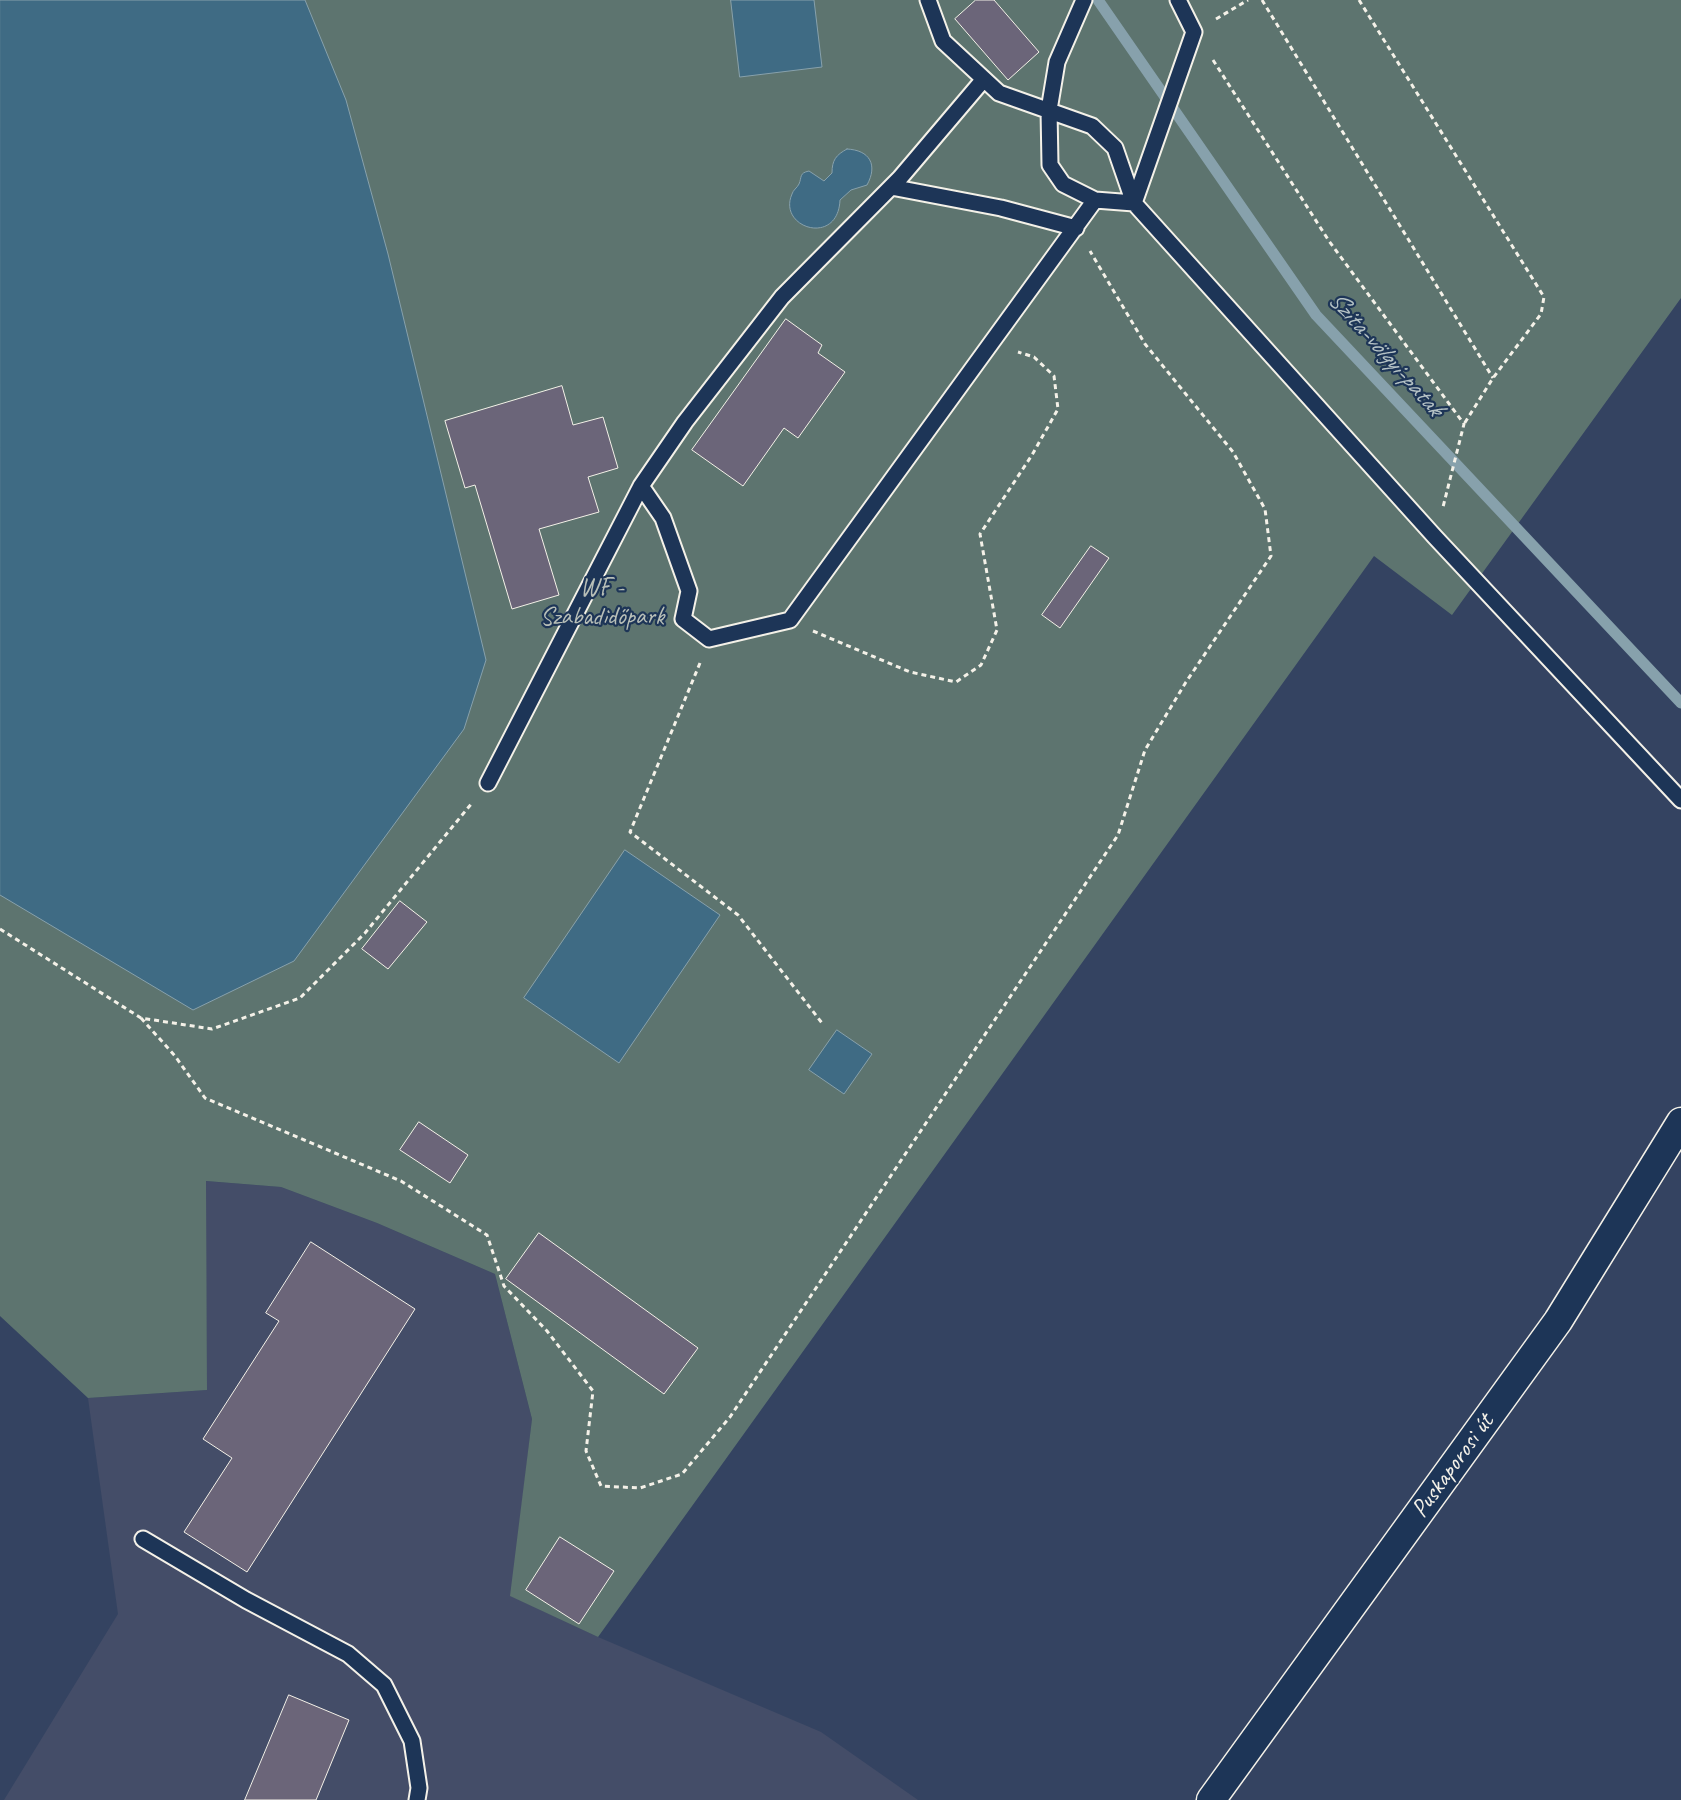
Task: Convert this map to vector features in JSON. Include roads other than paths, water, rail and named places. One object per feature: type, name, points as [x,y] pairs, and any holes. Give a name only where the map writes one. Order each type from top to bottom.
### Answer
[{"type":"street","name":"Puskaporosi út","points":[[1211,1800],[1558,1321],[1681,1122]]},
{"type":"lane","points":[[928,0],[943,41],[999,93],[1092,126],[1115,148],[1134,203],[1435,537],[1681,800]]},
{"type":"lane","points":[[1084,0],[1057,62],[1049,110],[1050,165],[1064,184],[1095,200],[1134,203]]},
{"type":"lane","points":[[1134,203],[1194,32],[1178,0]]},
{"type":"lane","points":[[488,782],[641,486],[685,422],[782,296],[891,187],[984,79]]},
{"type":"lane","points":[[891,187],[1001,208],[1076,228]]},
{"type":"lane","points":[[641,486],[663,518],[689,591],[683,620],[709,639],[790,620],[1095,200]]},
{"type":"lane","points":[[143,1539],[246,1600],[348,1654],[384,1685],[412,1741],[419,1788],[417,1800]]},
{"type":"waterway","name":"Szita-völgyi-patak","points":[[1098,0],[1316,315],[1681,703]]},
{"type":"park label","name":"WF - Szabadidőpark","points":[[602,602]]}]
